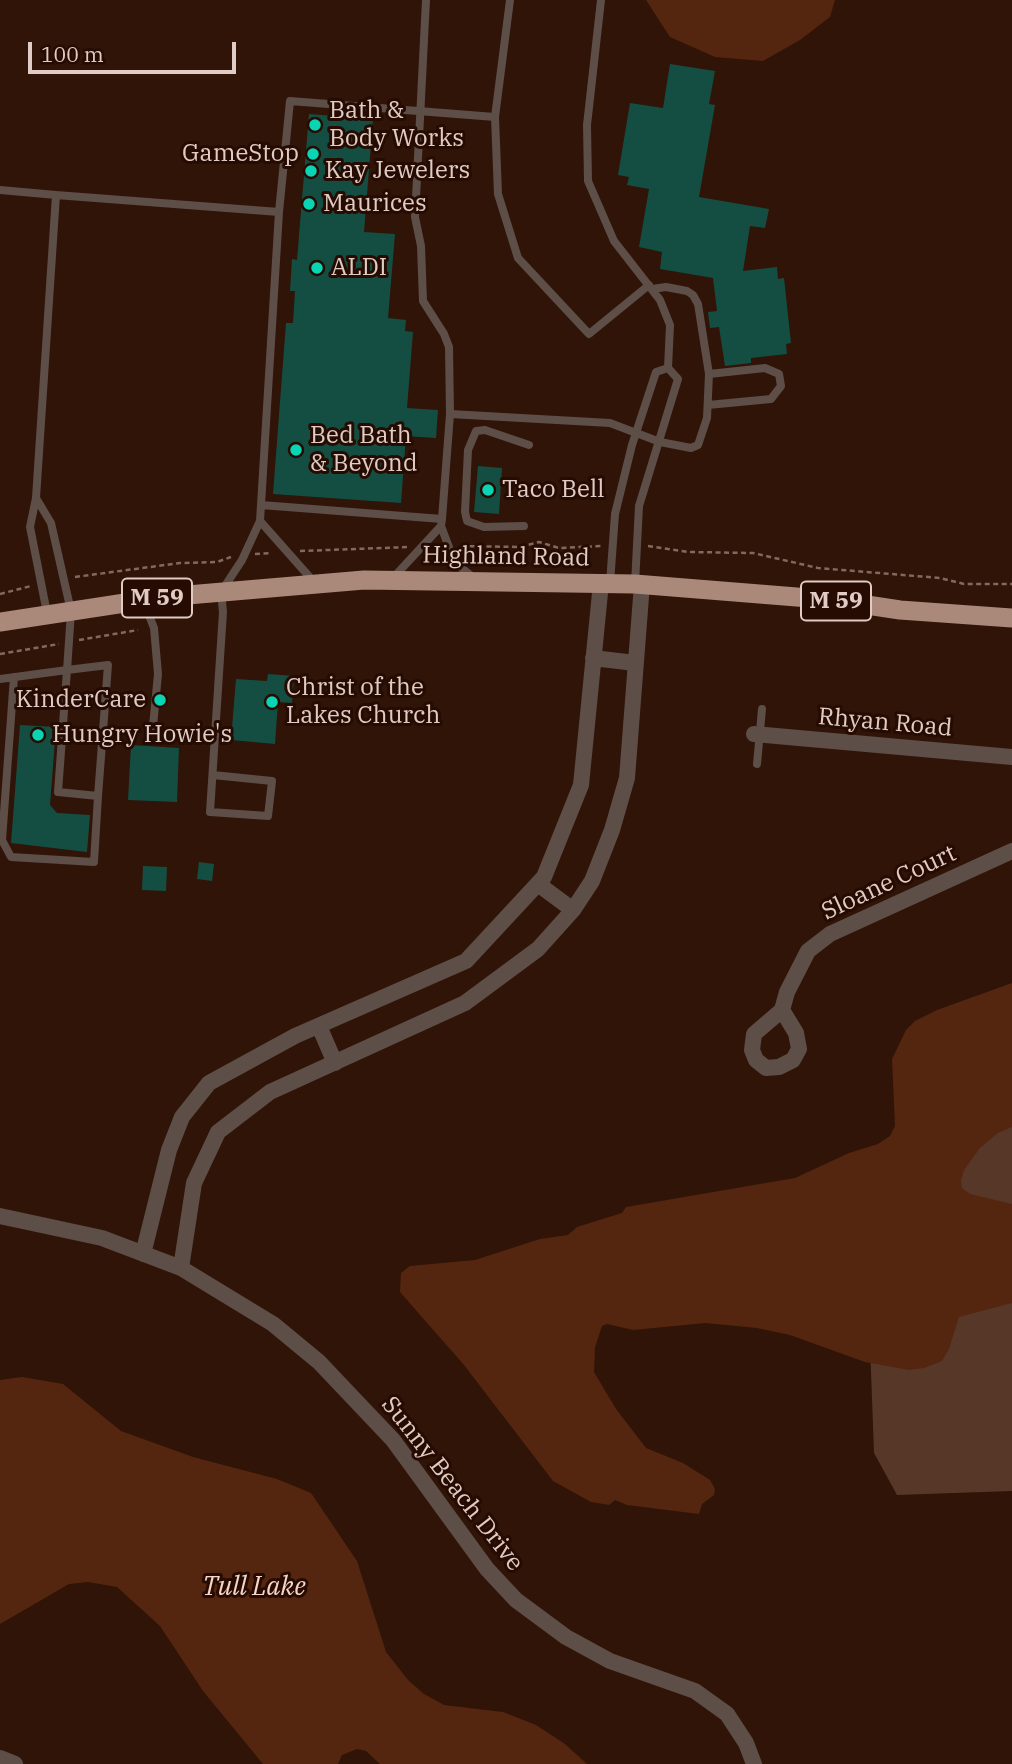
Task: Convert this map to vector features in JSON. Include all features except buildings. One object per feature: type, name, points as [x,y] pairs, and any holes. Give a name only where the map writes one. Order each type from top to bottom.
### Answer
[{"type":"highway","name":"Highland Road","points":[[0,622],[143,600],[315,583],[391,580],[638,584],[834,600],[900,610],[1012,618]]},
{"type":"street","points":[[143,1254],[169,1150],[182,1117],[209,1083],[319,1026],[466,961],[544,877],[581,785],[593,658],[606,583]]},
{"type":"street","points":[[181,1268],[194,1183],[218,1132],[270,1092],[465,1003],[538,949],[573,910],[592,881],[612,830],[627,778],[638,584]]},
{"type":"street","points":[[593,658],[635,663]]},
{"type":"street","name":"Rhyan Road","points":[[757,735],[1012,757]]},
{"type":"street","name":"Sloane Court","points":[[782,1010],[786,992],[808,951],[830,934],[1012,850]]},
{"type":"street","points":[[538,884],[573,910]]},
{"type":"street","points":[[319,1026],[335,1063]]},
{"type":"street","name":"Sunny Beach Drive","points":[[0,1216],[67,1229],[181,1268],[273,1324],[319,1362],[393,1440],[487,1569],[516,1600],[566,1637],[610,1661],[695,1691],[727,1714],[746,1743],[754,1764]]},
{"type":"street","points":[[0,1758],[15,1764]]},
{"type":"lane","points":[[426,0],[418,109],[415,217],[421,246],[421,288],[429,313],[444,334],[449,347],[450,414],[441,523],[460,566],[477,581]]},
{"type":"lane","points":[[450,414],[610,423],[660,443],[691,448],[698,445],[705,430],[709,374],[698,304],[694,295],[677,289],[650,287],[589,334],[518,258],[498,194],[495,117],[510,0]]},
{"type":"lane","points":[[601,0],[587,125],[588,181],[614,241],[660,300],[670,325],[668,368],[678,379],[639,506],[638,584]]},
{"type":"lane","points":[[213,775],[272,781],[268,816],[210,812],[221,592],[244,555],[260,521],[279,212],[290,101],[495,117]]},
{"type":"lane","points":[[0,190],[279,212]]},
{"type":"lane","points":[[47,614],[30,527],[36,498],[56,195]]},
{"type":"lane","points":[[606,583],[615,514],[635,434],[656,372],[668,368]]},
{"type":"lane","points":[[708,405],[771,399],[781,386],[779,374],[768,369],[709,374]]},
{"type":"lane","points":[[524,526],[484,527],[467,521],[464,512],[468,450],[476,432],[485,430],[529,445]]},
{"type":"lane","points":[[36,498],[51,523],[71,611],[58,792],[98,796]]},
{"type":"lane","points":[[261,505],[441,523]]},
{"type":"lane","points":[[260,521],[315,583]]},
{"type":"lane","points":[[391,580],[424,546],[441,523]]},
{"type":"lane","points":[[143,600],[154,628],[158,674],[153,726]]},
{"type":"lane","points":[[0,679],[14,677],[67,670],[108,666],[94,862],[11,857],[2,840],[14,677]]},
{"type":"lane","points":[[757,764],[757,735],[762,709]]},
{"type":"path","points":[[449,546],[520,547],[539,542],[552,548],[590,549],[601,547],[604,543],[613,544]]},
{"type":"path","points":[[637,545],[689,552],[753,553],[826,569],[940,578],[964,584],[1012,584]]},
{"type":"path","points":[[64,579],[180,563],[217,562],[244,555],[424,546]]},
{"type":"path","points":[[0,594],[41,584]]},
{"type":"shaded area","points":[[1012,1103],[1012,1491],[897,1495],[874,1453],[870,1344],[932,1211]]},
{"type":"water","points":[[646,0],[835,0],[830,17],[800,40],[763,61],[715,57],[670,37]]},
{"type":"water","points":[[1012,983],[1012,1127],[998,1133],[980,1148],[964,1170],[961,1181],[962,1188],[970,1194],[1012,1204],[1012,1303],[959,1317],[949,1349],[942,1361],[909,1370],[865,1362],[790,1335],[757,1328],[705,1323],[633,1330],[607,1324],[602,1326],[595,1347],[594,1372],[616,1409],[646,1448],[683,1463],[710,1480],[715,1489],[714,1495],[702,1504],[699,1514],[627,1505],[615,1500],[609,1505],[591,1502],[553,1481],[464,1365],[400,1292],[401,1273],[410,1266],[475,1260],[540,1239],[568,1235],[577,1227],[622,1213],[626,1207],[795,1178],[849,1153],[878,1144],[890,1136],[895,1126],[892,1059],[906,1030],[915,1021],[937,1010]]},
{"type":"water","name":"Tull Lake","points":[[22,1377],[63,1384],[121,1431],[193,1457],[277,1479],[311,1493],[357,1561],[386,1652],[408,1680],[424,1694],[444,1705],[503,1712],[536,1725],[565,1744],[587,1764],[380,1764],[366,1751],[357,1749],[342,1755],[338,1764],[263,1764],[203,1691],[160,1626],[117,1587],[88,1582],[69,1584],[0,1624],[0,1380]]},
{"type":"place","name":"Bath & Body Works","points":[[315,125]]},
{"type":"place","name":"GameStop","points":[[313,154]]},
{"type":"place","name":"Kay Jewelers","points":[[311,171]]},
{"type":"place","name":"Maurices","points":[[309,204]]},
{"type":"place","name":"ALDI","points":[[317,268]]},
{"type":"place","name":"Bed Bath & Beyond","points":[[296,450]]},
{"type":"place","name":"Taco Bell","points":[[488,490]]},
{"type":"place","name":"KinderCare","points":[[160,700]]},
{"type":"place","name":"Christ of the Lakes Church","points":[[272,702]]},
{"type":"place","name":"Hungry Howie's","points":[[38,735]]}]
